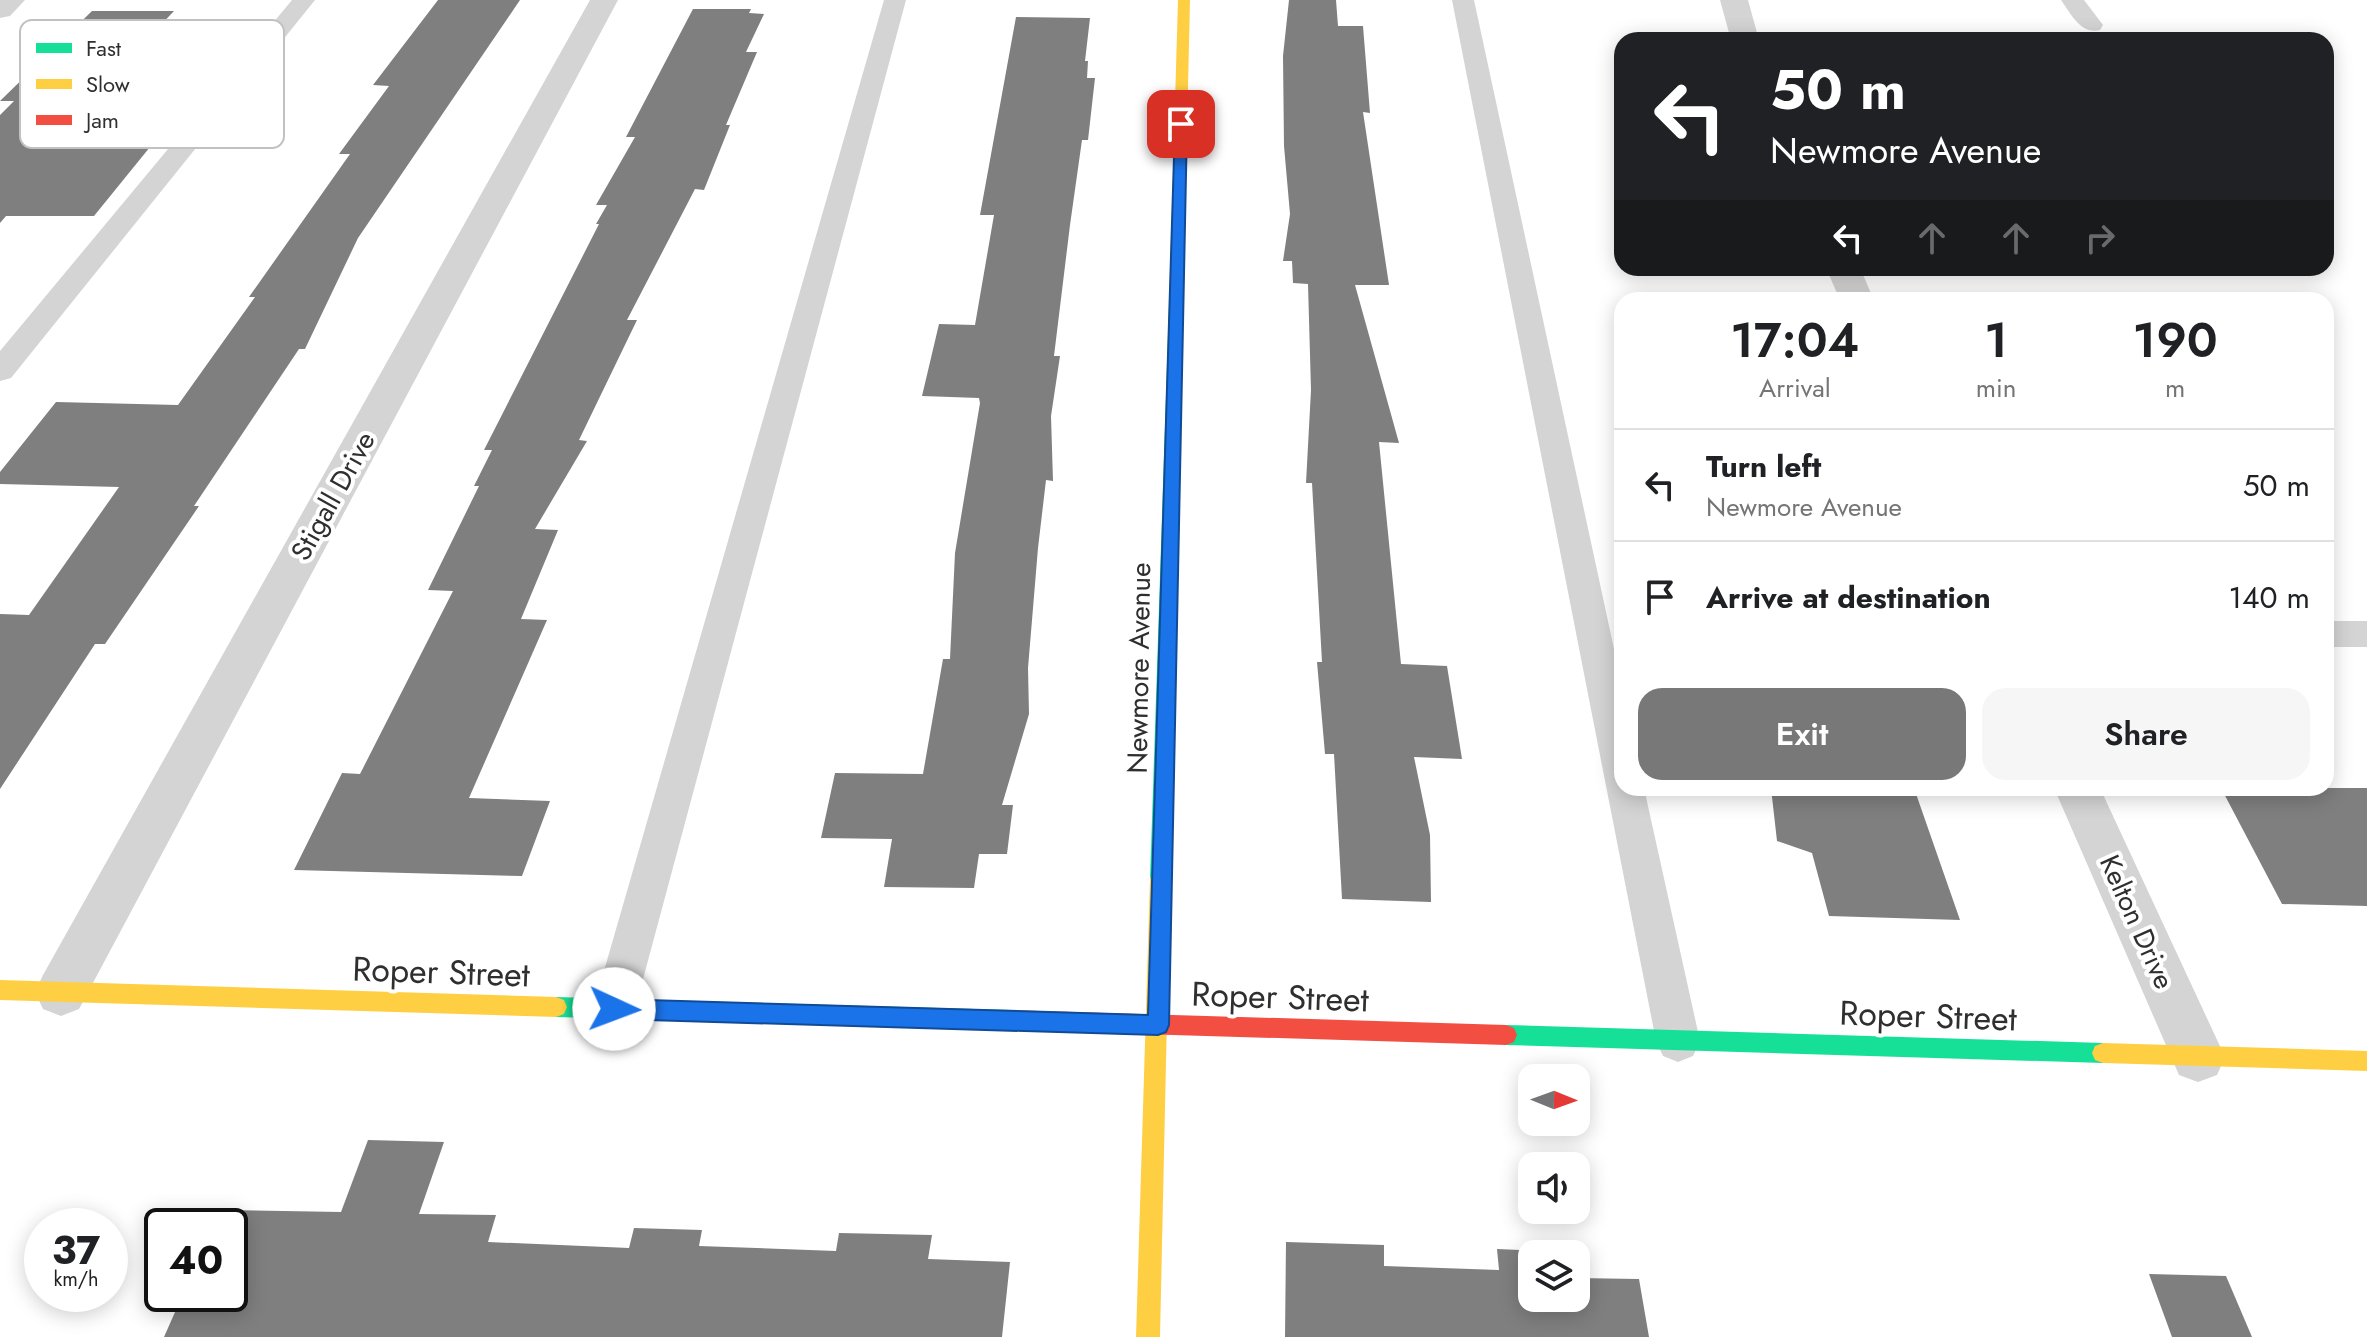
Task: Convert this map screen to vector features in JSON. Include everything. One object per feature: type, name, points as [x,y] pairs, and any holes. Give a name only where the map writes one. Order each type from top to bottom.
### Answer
[{"type":"street","points":[[0,10],[11,0]]},
{"type":"street","name":"Stigall Drive","points":[[61,992],[604,0]]},
{"type":"street","name":"Newmore Avenue","points":[[1148,1337],[1184,0]]},
{"type":"street","points":[[1734,0],[1743,32]]},
{"type":"street","name":"Kelton Drive","points":[[2081,796],[2198,1057]]},
{"type":"street","name":"Roper Street","points":[[0,990],[2367,1061]]},
{"type":"lane","points":[[284,24],[304,0]]},
{"type":"lane","points":[[614,1009],[895,0]]},
{"type":"lane","points":[[1463,0],[1614,736]]},
{"type":"lane","points":[[2072,0],[2092,25]]},
{"type":"lane","points":[[0,371],[183,148]]},
{"type":"lane","points":[[2334,634],[2367,634]]},
{"type":"lane","points":[[1627,796],[1678,1041]]},
{"type":"building","points":[[438,0],[520,0],[358,238],[305,349],[299,349],[194,506],[199,506],[105,644],[95,644],[0,789],[0,614],[29,615],[119,487],[0,484],[0,472],[56,402],[178,405],[255,297],[249,297],[350,154],[339,154],[389,86],[373,85]]},
{"type":"building","points":[[1289,0],[1336,0],[1338,26],[1363,26],[1370,113],[1363,112],[1389,285],[1355,285],[1399,443],[1379,442],[1401,664],[1447,666],[1462,759],[1414,757],[1430,835],[1431,902],[1342,899],[1334,754],[1325,754],[1317,662],[1322,662],[1312,483],[1306,483],[1311,390],[1308,284],[1293,283],[1292,261],[1283,261],[1290,214],[1284,146],[1283,56]]},
{"type":"building","points":[[693,9],[751,9],[749,13],[764,14],[746,52],[757,52],[726,125],[730,125],[704,190],[695,189],[627,320],[637,320],[579,440],[587,441],[535,529],[558,530],[521,619],[547,620],[469,798],[550,801],[522,876],[294,870],[342,773],[360,774],[453,591],[428,590],[479,486],[474,486],[492,450],[484,450],[599,224],[596,224],[607,205],[596,205],[635,137],[626,137]]},
{"type":"building","points":[[92,11],[174,11],[165,20],[83,20]]},
{"type":"building","points":[[1016,17],[1090,18],[1085,61],[1088,61],[1087,78],[1095,78],[1088,140],[1082,140],[1054,356],[1060,356],[1051,416],[1053,481],[1046,480],[1038,548],[1028,668],[1029,714],[1002,805],[1013,805],[1007,854],[979,854],[974,888],[884,887],[892,839],[821,838],[835,773],[923,774],[943,659],[950,659],[955,553],[980,403],[979,398],[922,396],[939,324],[975,325],[994,215],[980,215]]},
{"type":"building","points":[[20,81],[20,148],[149,148],[94,216],[6,216],[0,223],[0,115],[14,101],[0,101]]},
{"type":"building","points":[[2334,788],[2367,788],[2367,906],[2282,904],[2225,796],[2334,796]]},
{"type":"building","points":[[1772,796],[1917,796],[1960,920],[1829,916],[1812,853],[1777,841]]},
{"type":"building","points":[[368,1140],[444,1142],[419,1214],[496,1215],[488,1242],[629,1248],[634,1228],[702,1230],[699,1246],[836,1251],[839,1233],[932,1235],[928,1259],[1010,1262],[1002,1337],[164,1337],[175,1312],[248,1312],[248,1210],[341,1212]]},
{"type":"building","points":[[1286,1242],[1384,1245],[1384,1266],[1499,1270],[1497,1249],[1518,1250],[1518,1312],[1590,1312],[1590,1278],[1639,1279],[1649,1337],[1285,1337]]},
{"type":"building","points":[[2149,1274],[2226,1276],[2252,1337],[2172,1337]]},
{"type":"traffic: fast","points":[[1160,879],[1176,305]]},
{"type":"traffic: fast","points":[[556,1007],[1011,1020]]},
{"type":"traffic: fast","points":[[1506,1035],[2103,1053]]},
{"type":"traffic: slow","points":[[1176,305],[1184,0]]},
{"type":"traffic: slow","points":[[1148,1337],[1160,879]]},
{"type":"traffic: slow","points":[[0,990],[556,1007]]},
{"type":"traffic: slow","points":[[2103,1053],[2367,1061]]},
{"type":"traffic: jam","points":[[1011,1020],[1506,1035]]},
{"type":"route","points":[[614,1009],[1158,1025],[1181,124]]}]
